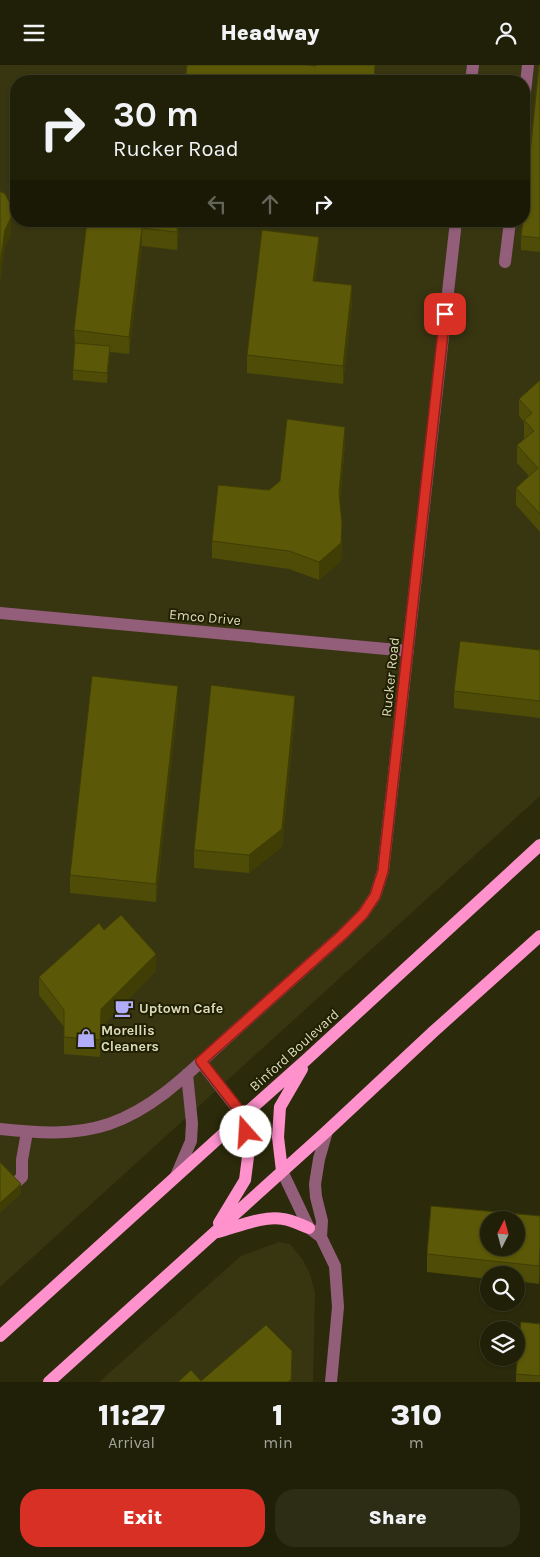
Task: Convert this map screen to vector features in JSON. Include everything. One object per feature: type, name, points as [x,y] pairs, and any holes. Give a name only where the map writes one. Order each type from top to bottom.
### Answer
[{"type":"main road","name":"Binford Boulevard","points":[[0,1336],[306,1060],[540,845]]},
{"type":"main road","points":[[49,1382],[540,936]]},
{"type":"main road","points":[[282,1171],[278,1137],[280,1107],[306,1060]]},
{"type":"main road","points":[[213,1233],[245,1180],[249,1149],[243,1115]]},
{"type":"main road","points":[[213,1233],[268,1219],[282,1218],[309,1228]]},
{"type":"street","name":"Rucker Road","points":[[0,1129],[47,1134],[74,1132],[109,1124],[154,1100],[187,1074],[342,935],[363,914],[375,896],[383,871],[455,227]]},
{"type":"street","points":[[505,262],[509,227]]},
{"type":"street","name":"Emco Drive","points":[[0,613],[408,651]]},
{"type":"street","points":[[201,1061],[243,1115]]},
{"type":"street","points":[[176,1176],[191,1141],[192,1123],[187,1074]]},
{"type":"street","points":[[327,1131],[319,1159],[315,1184],[322,1221],[322,1237],[335,1266],[338,1286],[338,1307],[331,1382]]},
{"type":"street","points":[[12,1185],[22,1177],[22,1160],[27,1132]]},
{"type":"street","points":[[10,1170],[22,1160]]},
{"type":"street","points":[[282,1171],[309,1228],[322,1237]]},
{"type":"shaded area","points":[[0,65],[540,65],[540,796],[0,1287]]},
{"type":"shaded area","points":[[279,1242],[290,1244],[303,1260],[310,1274],[315,1293],[313,1382],[99,1382],[241,1256]]},
{"type":"building","points":[[187,65],[375,65],[374,75],[186,75]]},
{"type":"building","points":[[540,65],[540,238],[521,236],[522,227],[530,227],[530,154]]},
{"type":"building","points":[[0,191],[5,194],[10,203],[10,219],[5,230],[0,265]]},
{"type":"building","points":[[86,227],[177,227],[177,232],[142,228],[129,337],[74,330]]},
{"type":"building","points":[[262,230],[319,237],[313,281],[352,285],[343,366],[247,355]]},
{"type":"building","points":[[75,343],[110,346],[107,373],[73,370]]},
{"type":"building","points":[[540,380],[540,514],[516,488],[538,468],[517,445],[534,431],[524,420],[532,413],[519,399]]},
{"type":"building","points":[[287,419],[345,427],[339,493],[342,524],[341,543],[319,562],[289,551],[212,541],[218,485],[269,490],[280,481]]},
{"type":"building","points":[[460,641],[540,650],[540,701],[454,691]]},
{"type":"building","points":[[92,676],[178,686],[156,884],[70,875]]},
{"type":"building","points":[[211,685],[295,696],[282,829],[249,855],[194,850]]},
{"type":"building","points":[[121,915],[156,954],[101,1009],[100,1040],[64,1037],[64,1010],[39,977],[99,923],[104,930]]},
{"type":"building","points":[[0,1162],[21,1184],[0,1203]]},
{"type":"building","points":[[431,1206],[486,1211],[480,1211],[480,1256],[525,1256],[525,1215],[540,1216],[539,1266],[427,1254]]},
{"type":"building","points":[[525,1322],[540,1324],[540,1376],[516,1374],[517,1366],[525,1366]]},
{"type":"building","points":[[266,1325],[292,1351],[291,1380],[288,1382],[178,1382],[191,1370],[201,1381]]},
{"type":"place","name":"Uptown Cafe","points":[[124,1008]]},
{"type":"place","name":"Morellis Cleaners","points":[[86,1038]]},
{"type":"route","points":[[246,1132],[243,1115],[201,1061],[363,914],[375,896],[383,871],[445,314]]}]
